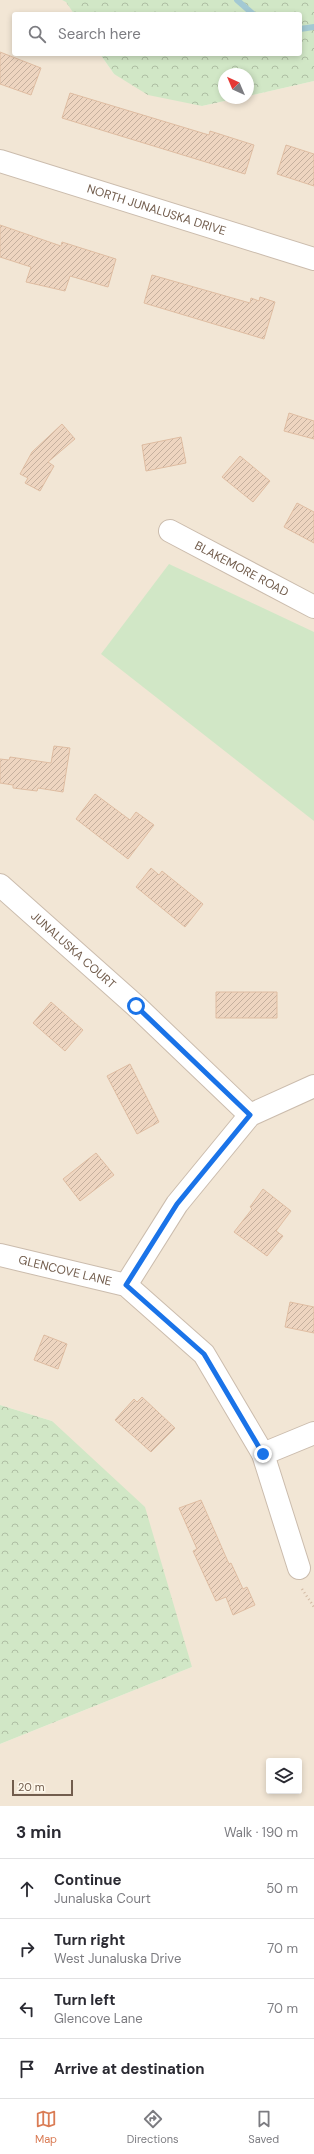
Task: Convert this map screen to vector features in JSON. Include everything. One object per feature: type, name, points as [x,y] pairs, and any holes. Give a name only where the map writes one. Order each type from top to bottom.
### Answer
[{"type":"street","name":"NORTH JUNALUSKA DRIVE","points":[[0,161],[314,258]]},
{"type":"street","name":"BLAKEMORE ROAD","points":[[170,531],[314,607]]},
{"type":"street","name":"JUNALUSKA COURT","points":[[0,885],[136,1006],[250,1115]]},
{"type":"street","points":[[126,1285],[177,1204],[250,1115],[314,1086]]},
{"type":"street","name":"GLENCOVE LANE","points":[[0,1255],[126,1285],[204,1354],[263,1454],[299,1568]]},
{"type":"street","points":[[263,1454],[314,1433]]},
{"type":"shaded area","points":[[0,0],[62,0],[66,1],[73,12],[12,12],[12,56],[101,56],[114,74],[202,106],[218,102],[218,104],[254,104],[254,95],[314,81],[314,1806],[0,1806],[0,1744],[192,1667],[52,1421],[0,1405]]},
{"type":"green space","points":[[62,0],[314,0],[314,81],[254,95],[254,68],[218,68],[218,102],[202,106],[148,95],[114,74],[101,56],[302,56],[302,12],[73,12],[66,2]]},
{"type":"green space","points":[[169,564],[314,632],[314,821],[101,654]]},
{"type":"green space","points":[[0,1405],[52,1421],[145,1507],[192,1667],[0,1744]]},
{"type":"building","points":[[0,52],[41,68],[31,95],[0,84]]},
{"type":"building","points":[[70,93],[209,135],[210,131],[254,145],[245,174],[62,118]]},
{"type":"building","points":[[286,145],[314,154],[314,186],[277,174]]},
{"type":"building","points":[[0,225],[61,246],[62,242],[116,259],[108,287],[70,276],[65,291],[26,282],[31,267],[0,257]]},
{"type":"building","points":[[152,275],[250,303],[251,298],[259,301],[260,297],[275,302],[264,339],[144,303]]},
{"type":"building","points":[[289,413],[314,421],[314,439],[284,431]]},
{"type":"building","points":[[62,424],[75,439],[48,462],[54,466],[40,491],[25,483],[28,478],[20,474],[32,452]]},
{"type":"building","points":[[181,437],[186,463],[146,471],[142,445]]},
{"type":"building","points":[[240,456],[270,481],[253,502],[222,477]]},
{"type":"building","points":[[297,503],[314,512],[314,543],[284,527]]},
{"type":"building","points":[[54,746],[70,748],[63,792],[38,788],[37,791],[13,788],[13,785],[0,783],[0,759],[9,760],[10,757],[51,763]]},
{"type":"building","points":[[95,794],[130,820],[136,812],[154,825],[128,859],[76,819]]},
{"type":"building","points":[[151,868],[159,875],[162,871],[203,904],[185,927],[136,887]]},
{"type":"building","points":[[216,992],[277,992],[277,1018],[216,1018]]},
{"type":"building","points":[[51,1002],[83,1030],[65,1051],[33,1023]]},
{"type":"building","points":[[130,1064],[159,1122],[137,1134],[107,1076]]},
{"type":"building","points":[[96,1153],[114,1175],[80,1201],[63,1179]]},
{"type":"building","points":[[263,1189],[291,1211],[276,1231],[283,1236],[267,1256],[234,1232],[252,1209],[250,1207]]},
{"type":"building","points":[[290,1302],[314,1307],[314,1333],[285,1327]]},
{"type":"building","points":[[44,1335],[67,1344],[58,1369],[34,1360]]},
{"type":"building","points":[[142,1397],[175,1428],[151,1452],[115,1420],[134,1399],[137,1402]]},
{"type":"building","points":[[201,1500],[229,1564],[231,1563],[243,1589],[247,1587],[255,1605],[233,1615],[226,1597],[216,1601],[193,1551],[197,1549],[179,1508]]},
{"type":"waterway","points":[[237,0],[251,12]]},
{"type":"waterway","points":[[302,29],[314,27]]},
{"type":"route","points":[[136,1006],[250,1115],[177,1204],[126,1285],[204,1354],[263,1454]]}]
